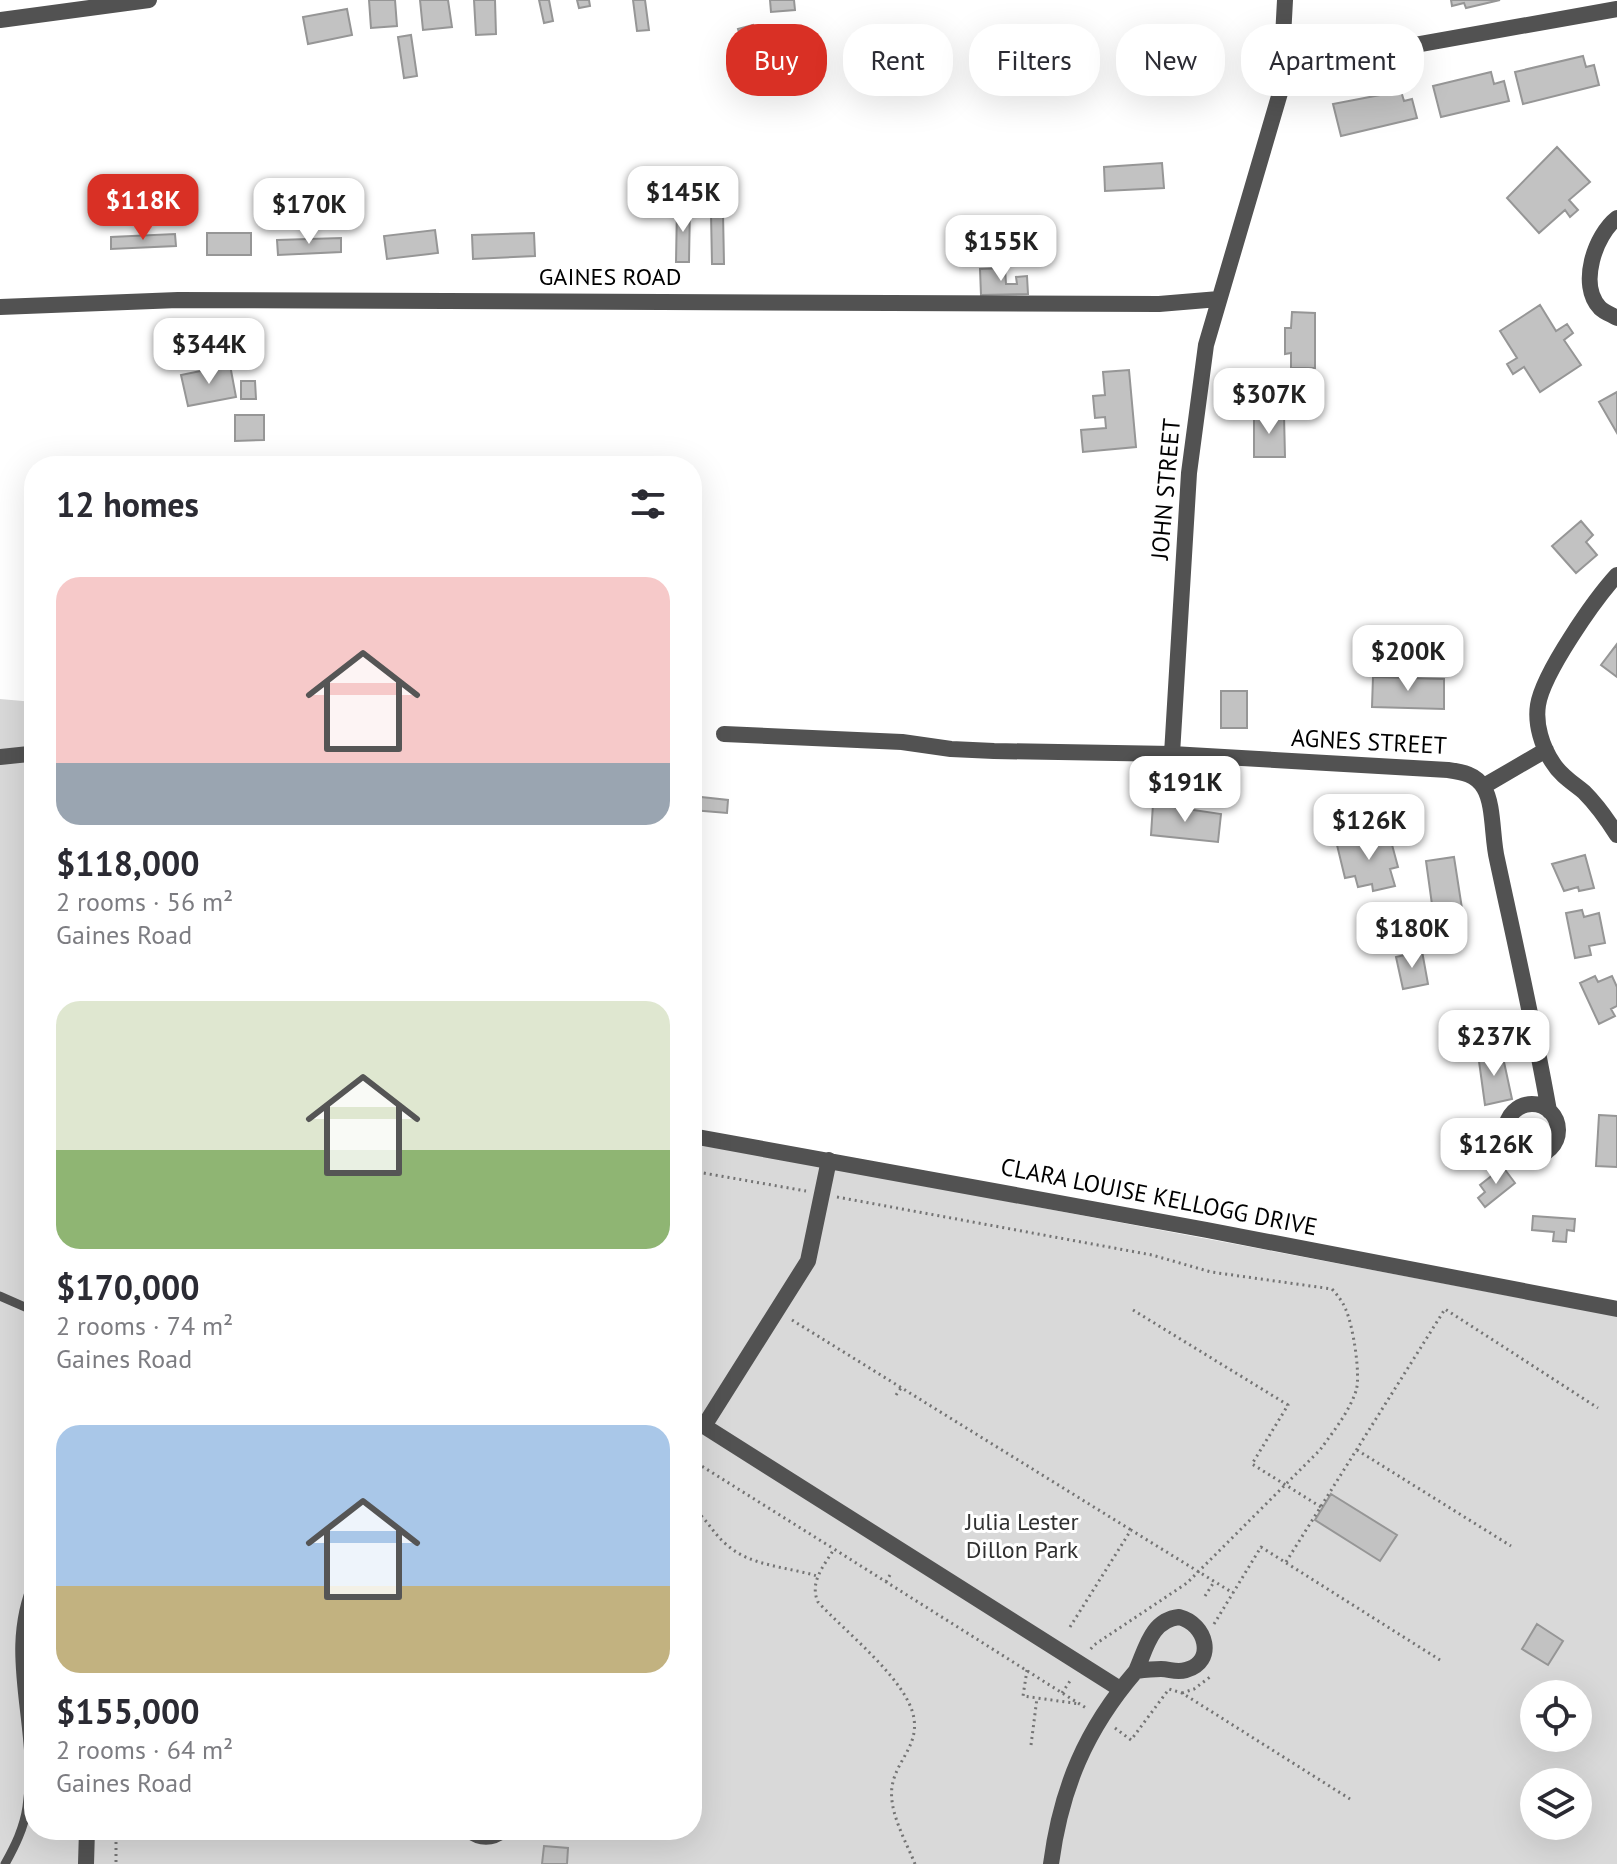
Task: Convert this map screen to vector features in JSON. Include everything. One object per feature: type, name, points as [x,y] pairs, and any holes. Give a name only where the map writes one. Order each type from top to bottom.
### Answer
[{"type":"street","points":[[0,20],[149,0]]},
{"type":"street","name":"JOHN STREET","points":[[1285,0],[1285,24]]},
{"type":"street","points":[[1424,43],[1617,9]]},
{"type":"street","name":"JOHN STREET","points":[[1172,754],[1189,473],[1203,360],[1279,96]]},
{"type":"street","points":[[1617,218],[1605,229],[1596,244],[1591,280],[1600,307],[1617,318]]},
{"type":"street","name":"GAINES ROAD","points":[[0,307],[178,300],[1159,304],[1219,299]]},
{"type":"street","points":[[1617,575],[1547,679],[1537,715],[1546,750],[1553,763],[1604,812],[1617,835]]},
{"type":"street","name":"AGNES STREET","points":[[724,734],[902,742],[980,751],[1172,754],[1448,770],[1478,778],[1484,786]]},
{"type":"street","points":[[1546,750],[1484,786],[1549,1111]]},
{"type":"street","points":[[0,757],[24,755]]},
{"type":"street","name":"CLARA LOUISE KELLOGG DRIVE","points":[[702,1138],[1617,1309]]},
{"type":"street","points":[[829,1160],[808,1261],[704,1426],[1120,1689]]},
{"type":"street","points":[[1051,1864],[1055,1829],[1069,1780],[1101,1718],[1136,1671]]},
{"type":"street","points":[[86,1864],[87,1840]]},
{"type":"lane","points":[[0,1296],[24,1307]]},
{"type":"lane","points":[[14,1606],[24,1590]]},
{"type":"lane","points":[[15,1723],[24,1754]]},
{"type":"lane","points":[[5,1864],[18,1841],[24,1819]]},
{"type":"path","points":[[702,1173],[1152,1255],[1211,1272],[1332,1289],[1341,1300],[1348,1314],[1358,1376],[1356,1391],[1338,1426],[1320,1450],[1187,1583],[1094,1645],[1062,1693]]},
{"type":"path","points":[[1286,1562],[1445,1309],[1598,1408]]},
{"type":"path","points":[[1133,1310],[1288,1405],[1252,1464],[1321,1507]]},
{"type":"path","points":[[792,1320],[1233,1593]]},
{"type":"path","points":[[896,1395],[901,1388]]},
{"type":"path","points":[[972,1442],[977,1435]]},
{"type":"path","points":[[1357,1450],[1511,1546]]},
{"type":"path","points":[[702,1466],[1081,1704],[1131,1740],[1169,1689],[1182,1693],[1350,1799]]},
{"type":"path","points":[[788,1520],[792,1514]]},
{"type":"path","points":[[702,1515],[725,1544],[744,1557],[817,1576]]},
{"type":"path","points":[[810,1534],[814,1527]]},
{"type":"path","points":[[1070,1627],[1131,1530]]},
{"type":"path","points":[[1220,1630],[1214,1623],[1261,1547],[1440,1660]]},
{"type":"path","points":[[834,1549],[817,1576],[814,1594],[818,1602],[888,1675],[912,1711],[915,1724],[911,1746],[891,1790],[896,1815],[915,1864]]},
{"type":"path","points":[[886,1582],[890,1575]]},
{"type":"path","points":[[1205,1596],[1214,1582]]},
{"type":"path","points":[[1027,1670],[1023,1696],[1081,1704]]},
{"type":"path","points":[[1182,1693],[1207,1681],[1216,1670]]},
{"type":"path","points":[[1031,1745],[1037,1698]]},
{"type":"path","points":[[116,1840],[116,1864]]},
{"type":"green space","name":"Julia Lester Dillon Park","points":[[0,699],[24,701],[24,1840],[702,1840],[702,1144],[1617,1316],[1617,1864],[0,1864]]},
{"type":"building","points":[[369,0],[395,0],[397,26],[371,28]]},
{"type":"building","points":[[420,0],[448,0],[452,27],[423,30]]},
{"type":"building","points":[[474,0],[495,0],[496,34],[476,35]]},
{"type":"building","points":[[539,0],[549,0],[553,21],[544,23]]},
{"type":"building","points":[[577,0],[589,0],[590,6],[579,8]]},
{"type":"building","points":[[633,0],[645,0],[649,30],[637,31]]},
{"type":"building","points":[[770,0],[794,0],[795,10],[771,12]]},
{"type":"building","points":[[1451,0],[1500,0],[1466,8],[1464,3],[1452,6]]},
{"type":"building","points":[[347,9],[352,35],[308,44],[303,17]]},
{"type":"building","points":[[411,35],[417,76],[404,78],[398,37]]},
{"type":"building","points":[[1583,56],[1586,67],[1594,65],[1599,85],[1523,104],[1515,72]]},
{"type":"building","points":[[1491,72],[1494,84],[1504,81],[1509,101],[1441,117],[1433,86]]},
{"type":"building","points":[[1375,96],[1402,96],[1404,101],[1412,99],[1417,118],[1341,136],[1333,104]]},
{"type":"building","points":[[1557,147],[1590,182],[1569,200],[1578,210],[1570,217],[1565,210],[1539,233],[1507,198]]},
{"type":"building","points":[[1162,163],[1164,188],[1105,191],[1104,167]]},
{"type":"building","points":[[677,206],[690,206],[689,262],[676,262]]},
{"type":"building","points":[[711,213],[723,213],[724,264],[712,264]]},
{"type":"building","points":[[435,230],[438,253],[387,259],[384,236]]},
{"type":"building","points":[[207,233],[251,233],[251,255],[207,255]]},
{"type":"building","points":[[534,233],[535,256],[473,259],[472,235]]},
{"type":"building","points":[[175,234],[176,246],[111,249],[111,237]]},
{"type":"building","points":[[341,238],[341,252],[278,255],[277,240]]},
{"type":"building","points":[[1005,268],[1006,284],[1017,284],[1016,277],[1027,276],[1028,294],[981,295],[980,269]]},
{"type":"building","points":[[1540,305],[1556,331],[1567,324],[1573,333],[1564,340],[1581,365],[1540,392],[1524,367],[1513,374],[1507,364],[1517,358],[1500,331]]},
{"type":"building","points":[[1292,312],[1315,313],[1315,368],[1291,368],[1291,353],[1285,354],[1285,328],[1291,328]]},
{"type":"building","points":[[230,365],[236,397],[188,406],[181,375]]},
{"type":"building","points":[[1129,370],[1136,447],[1083,452],[1081,430],[1106,428],[1105,417],[1095,418],[1093,396],[1105,395],[1103,372]]},
{"type":"building","points":[[241,381],[255,381],[256,399],[241,399]]},
{"type":"building","points":[[1617,392],[1617,433],[1599,402]]},
{"type":"building","points":[[235,415],[264,415],[264,440],[235,441]]},
{"type":"building","points":[[1254,415],[1284,415],[1285,457],[1254,457]]},
{"type":"building","points":[[1581,521],[1593,535],[1586,542],[1597,555],[1576,573],[1552,546]]},
{"type":"building","points":[[1617,644],[1617,677],[1601,665]]},
{"type":"building","points":[[1373,677],[1444,679],[1444,709],[1372,707]]},
{"type":"building","points":[[1221,691],[1247,691],[1247,728],[1221,728]]},
{"type":"building","points":[[702,797],[728,800],[727,813],[702,811]]},
{"type":"building","points":[[1153,804],[1221,814],[1218,842],[1151,835]]},
{"type":"building","points":[[1375,836],[1378,845],[1391,841],[1398,867],[1390,869],[1395,886],[1373,891],[1372,884],[1358,887],[1355,876],[1345,878],[1337,845]]},
{"type":"building","points":[[1585,855],[1594,888],[1579,891],[1578,887],[1564,891],[1552,864]]},
{"type":"building","points":[[1454,857],[1463,915],[1434,919],[1426,861]]},
{"type":"building","points":[[1582,910],[1584,917],[1599,913],[1605,943],[1589,946],[1591,955],[1575,958],[1566,913]]},
{"type":"building","points":[[1422,951],[1428,984],[1403,989],[1396,957]]},
{"type":"building","points":[[1595,976],[1598,982],[1612,976],[1617,987],[1617,1006],[1611,1009],[1615,1016],[1599,1024],[1580,983]]},
{"type":"building","points":[[1500,1013],[1505,1045],[1473,1049],[1469,1018]]},
{"type":"building","points":[[1497,1050],[1500,1063],[1504,1062],[1512,1099],[1485,1105],[1478,1054]]},
{"type":"building","points":[[1599,1115],[1617,1116],[1617,1167],[1596,1166]]},
{"type":"building","points":[[1495,1126],[1498,1138],[1446,1153],[1442,1141]]},
{"type":"building","points":[[1503,1167],[1515,1183],[1485,1207],[1478,1198],[1485,1192],[1480,1185]]},
{"type":"building","points":[[1533,1216],[1575,1219],[1574,1231],[1567,1230],[1566,1242],[1553,1241],[1554,1232],[1532,1230]]},
{"type":"building","points":[[1331,1494],[1397,1535],[1380,1561],[1315,1520]]},
{"type":"building","points":[[1537,1624],[1563,1641],[1548,1665],[1522,1649]]},
{"type":"building","points":[[544,1846],[568,1848],[567,1864],[542,1864]]}]
